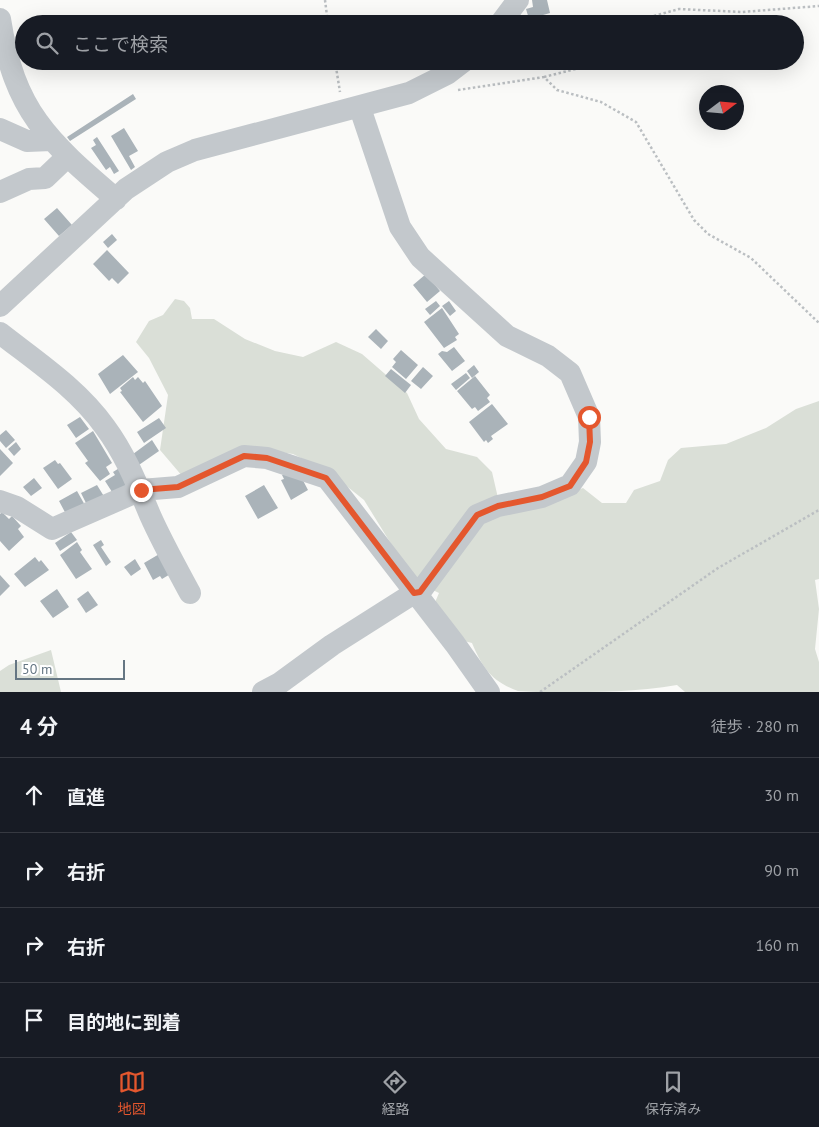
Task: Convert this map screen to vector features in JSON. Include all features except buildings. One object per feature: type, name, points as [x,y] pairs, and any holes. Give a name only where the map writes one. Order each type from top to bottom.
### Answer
[{"type":"street","points":[[507,15],[518,0]]},
{"type":"street","points":[[0,19],[16,85],[33,117],[67,157],[116,199]]},
{"type":"street","points":[[0,306],[137,181],[182,155],[422,88],[450,70]]},
{"type":"street","points":[[262,692],[280,683],[332,645],[414,593],[420,592],[477,515],[498,506],[542,497],[570,486],[586,462],[590,442],[589,417],[570,373],[548,356],[507,336],[420,257],[400,228],[352,109]]},
{"type":"street","points":[[0,129],[27,141],[52,140]]},
{"type":"street","points":[[0,192],[29,179],[45,178],[67,157]]},
{"type":"street","points":[[0,333],[61,379],[80,397],[120,448],[141,490],[163,542],[190,593]]},
{"type":"street","points":[[0,501],[17,506],[52,529],[141,490],[178,487],[244,456],[267,458],[326,478],[455,644],[489,692]]},
{"type":"path","points":[[324,0],[326,15]]},
{"type":"path","points":[[655,15],[679,8],[742,12],[819,6]]},
{"type":"path","points":[[338,70],[352,109]]},
{"type":"path","points":[[449,91],[544,77],[572,70]]},
{"type":"path","points":[[544,77],[557,90],[601,102],[636,122],[694,220],[708,234],[751,258],[819,324]]},
{"type":"path","points":[[540,692],[718,568],[819,510]]},
{"type":"shaded area","points":[[175,299],[184,301],[190,308],[192,319],[214,319],[245,339],[275,351],[303,357],[336,342],[362,354],[407,393],[419,419],[446,449],[477,457],[492,472],[498,498],[562,497],[583,488],[602,503],[626,503],[634,490],[660,481],[668,460],[681,448],[726,444],[766,428],[796,409],[819,401],[819,579],[815,580],[819,609],[815,649],[819,662],[819,692],[685,692],[677,685],[617,691],[531,692],[518,691],[501,683],[489,673],[472,643],[460,640],[433,607],[439,593],[414,581],[364,500],[329,472],[293,454],[253,448],[183,477],[160,450],[168,395],[149,358],[136,342],[149,321],[163,315]]},
{"type":"shaded area","points":[[51,650],[61,692],[0,692],[0,671],[9,665]]},
{"type":"route","points":[[141,490],[178,487],[244,456],[267,458],[326,478],[414,593],[420,592],[477,515],[498,506],[542,497],[570,486],[586,462],[590,442],[589,417]]}]
